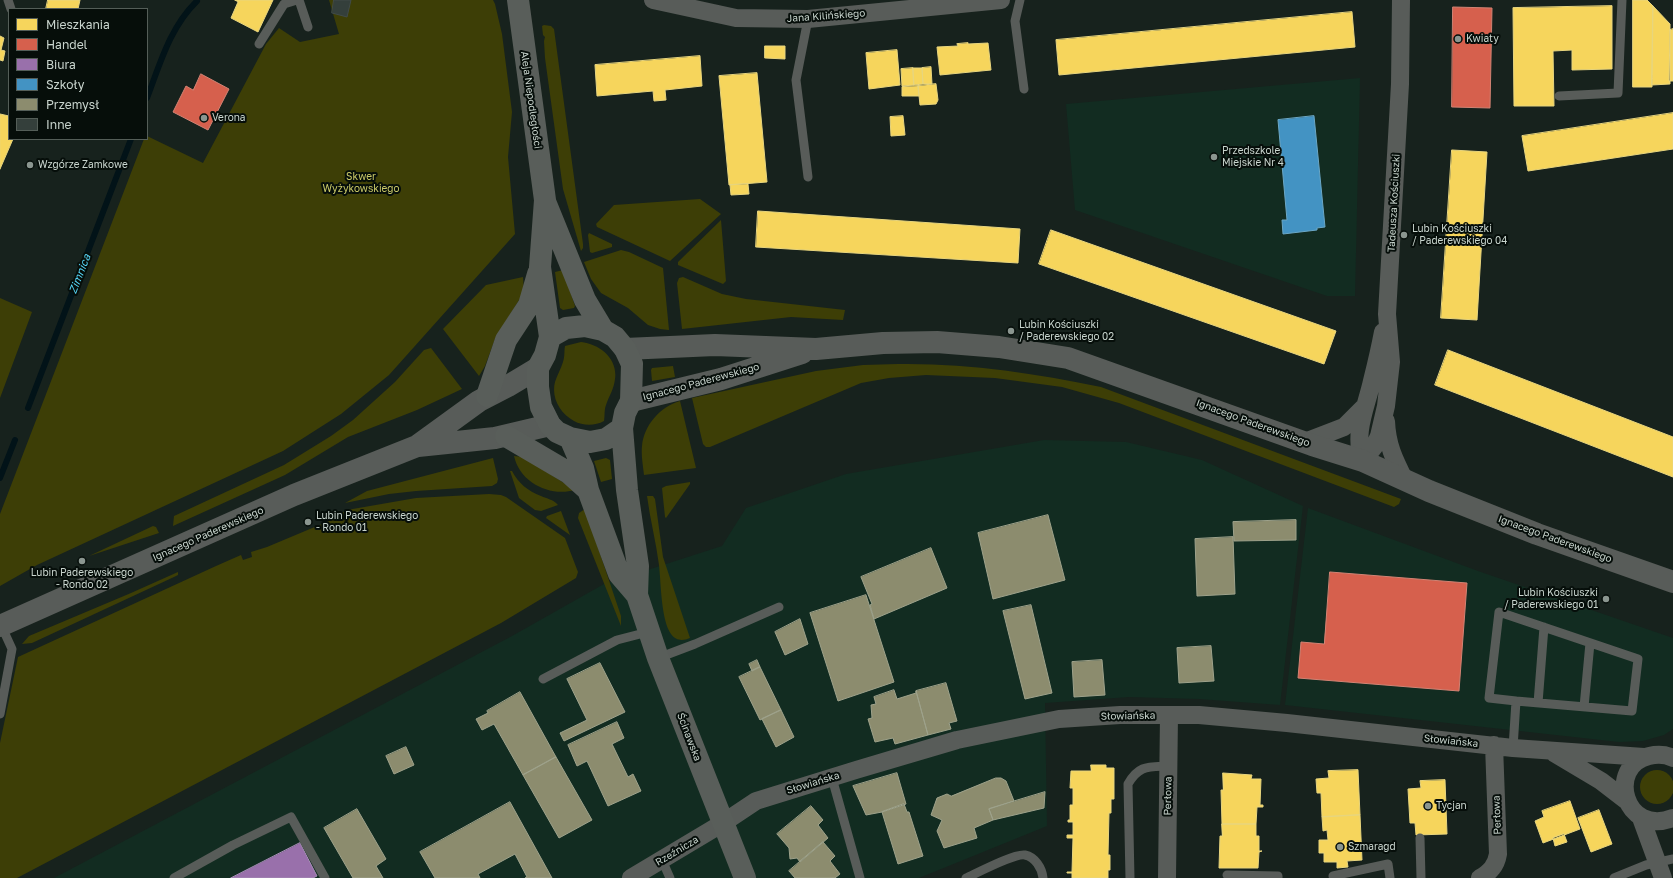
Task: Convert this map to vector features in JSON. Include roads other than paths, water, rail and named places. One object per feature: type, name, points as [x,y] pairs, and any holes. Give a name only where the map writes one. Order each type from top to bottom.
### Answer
[{"type":"main road","name":"Aleja Niepodległości","points":[[518,0],[545,200],[540,267],[550,337]]},
{"type":"main road","name":"Aleja Niepodległości","points":[[545,200],[585,300],[603,330]]},
{"type":"main road","points":[[487,396],[506,340],[529,305],[540,267]]},
{"type":"main road","points":[[585,326],[603,330],[615,337],[625,349],[632,364],[631,401],[625,413],[622,428],[606,439],[590,442],[570,438],[558,432],[550,424],[541,406],[538,387],[538,368],[545,355],[550,337],[566,328],[585,326]]},
{"type":"main road","name":"Ścinawska","points":[[622,428],[627,490],[638,566],[637,595],[648,632],[745,878]]},
{"type":"main road","points":[[506,436],[569,473],[588,490]]},
{"type":"main road","name":"Ścinawska","points":[[570,438],[583,468],[588,490],[619,574],[637,595]]},
{"type":"street","name":"Jana Kilińskiego","points":[[653,0],[736,18],[808,19],[1001,0]]},
{"type":"street","name":"Tadeusza Kościuszki","points":[[1363,461],[1374,447],[1379,436],[1386,406],[1391,362],[1388,314],[1400,84],[1401,0]]},
{"type":"street","points":[[1363,461],[1359,449],[1364,408],[1372,382],[1388,314]]},
{"type":"street","name":"Ignacego Paderewskiego","points":[[625,349],[715,344],[816,349],[883,342],[937,342],[1006,347],[1068,358],[1363,461],[1405,481],[1537,534],[1673,582]]},
{"type":"street","name":"Ignacego Paderewskiego","points":[[631,401],[722,379],[816,349]]},
{"type":"street","name":"Ignacego Paderewskiego","points":[[1,626],[294,495],[417,446],[487,396],[508,386],[538,368]]},
{"type":"street","name":"Tadeusza Kościuszki","points":[[1386,406],[1387,438],[1392,454],[1405,481]]},
{"type":"street","points":[[1305,442],[1344,427],[1364,408]]},
{"type":"street","name":"Ignacego Paderewskiego","points":[[417,446],[495,438],[550,424]]},
{"type":"street","name":"Słowiańska","points":[[723,823],[756,801],[957,740],[1059,719],[1120,715],[1198,715],[1287,723],[1513,748],[1550,751],[1662,754]]},
{"type":"street","name":"Perłowa","points":[[1167,878],[1169,715]]},
{"type":"street","name":"Perłowa","points":[[1480,878],[1490,872],[1496,863],[1498,854],[1494,745]]},
{"type":"street","points":[[1550,751],[1597,777],[1627,801]]},
{"type":"street","points":[[1662,754],[1635,763],[1629,771],[1625,781],[1624,791],[1627,801],[1631,808],[1641,818],[1665,866]]},
{"type":"street","points":[[1641,818],[1654,822],[1665,821],[1673,818]]},
{"type":"street","name":"Rzeźnicza","points":[[631,878],[723,823]]},
{"type":"lane","points":[[259,44],[284,4],[298,0],[308,27]]},
{"type":"lane","points":[[1020,0],[1016,21],[1024,89]]},
{"type":"lane","points":[[1559,96],[1618,93],[1622,0]]},
{"type":"lane","points":[[808,19],[796,80],[808,177]]},
{"type":"lane","points":[[658,658],[695,644],[779,607]]},
{"type":"lane","points":[[1499,612],[1590,643],[1638,659],[1632,711],[1489,698],[1499,612]]},
{"type":"lane","points":[[0,714],[12,649],[1,626]]},
{"type":"lane","points":[[1538,703],[1544,627]]},
{"type":"lane","points":[[543,679],[617,640],[648,632]]},
{"type":"lane","points":[[1584,707],[1590,643]]},
{"type":"lane","points":[[1513,748],[1516,701]]},
{"type":"lane","points":[[1130,878],[1128,784],[1141,769],[1168,766]]},
{"type":"lane","points":[[832,778],[860,878]]},
{"type":"lane","points":[[174,878],[233,845],[291,817],[325,878]]},
{"type":"lane","points":[[1420,838],[1421,878]]},
{"type":"lane","points":[[966,878],[1015,856],[1024,855],[1034,860],[1040,867],[1043,878]]},
{"type":"lane","points":[[662,860],[670,878]]},
{"type":"lane","points":[[1333,876],[1388,864],[1390,878]]},
{"type":"lane","points":[[1614,878],[1646,865],[1665,866]]},
{"type":"lane","points":[[1227,875],[1278,876],[1278,878]]},
{"type":"waterway","name":"Zimnica","points":[[148,95],[161,59],[173,34],[180,22],[197,1]]},
{"type":"waterway","name":"Zimnica","points":[[28,408],[131,140]]},
{"type":"waterway","name":"Zimnica","points":[[0,478],[15,440]]},
{"type":"place","name":"Kwiaty","points":[[1458,39]]},
{"type":"place","name":"Verona","points":[[204,118]]},
{"type":"place","name":"Przedszkole Miejskie Nr 4","points":[[1214,157]]},
{"type":"place","name":"Wzgórze Zamkowe","points":[[30,165]]},
{"type":"place","name":"Lubin Kościuszki / Paderewskiego 04","points":[[1404,235]]},
{"type":"place","name":"Lubin Kościuszki / Paderewskiego 02","points":[[1011,331]]},
{"type":"place","name":"Lubin Paderewskiego - Rondo 01","points":[[308,522]]},
{"type":"place","name":"Lubin Paderewskiego - Rondo 02","points":[[82,561]]},
{"type":"place","name":"Lubin Kościuszki / Paderewskiego 01","points":[[1606,599]]},
{"type":"place","name":"Tycjan","points":[[1428,806]]},
{"type":"place","name":"Szmaragd","points":[[1340,847]]},
{"type":"park label","name":"Skwer Wyżykowskiego","points":[[361,182]]}]
